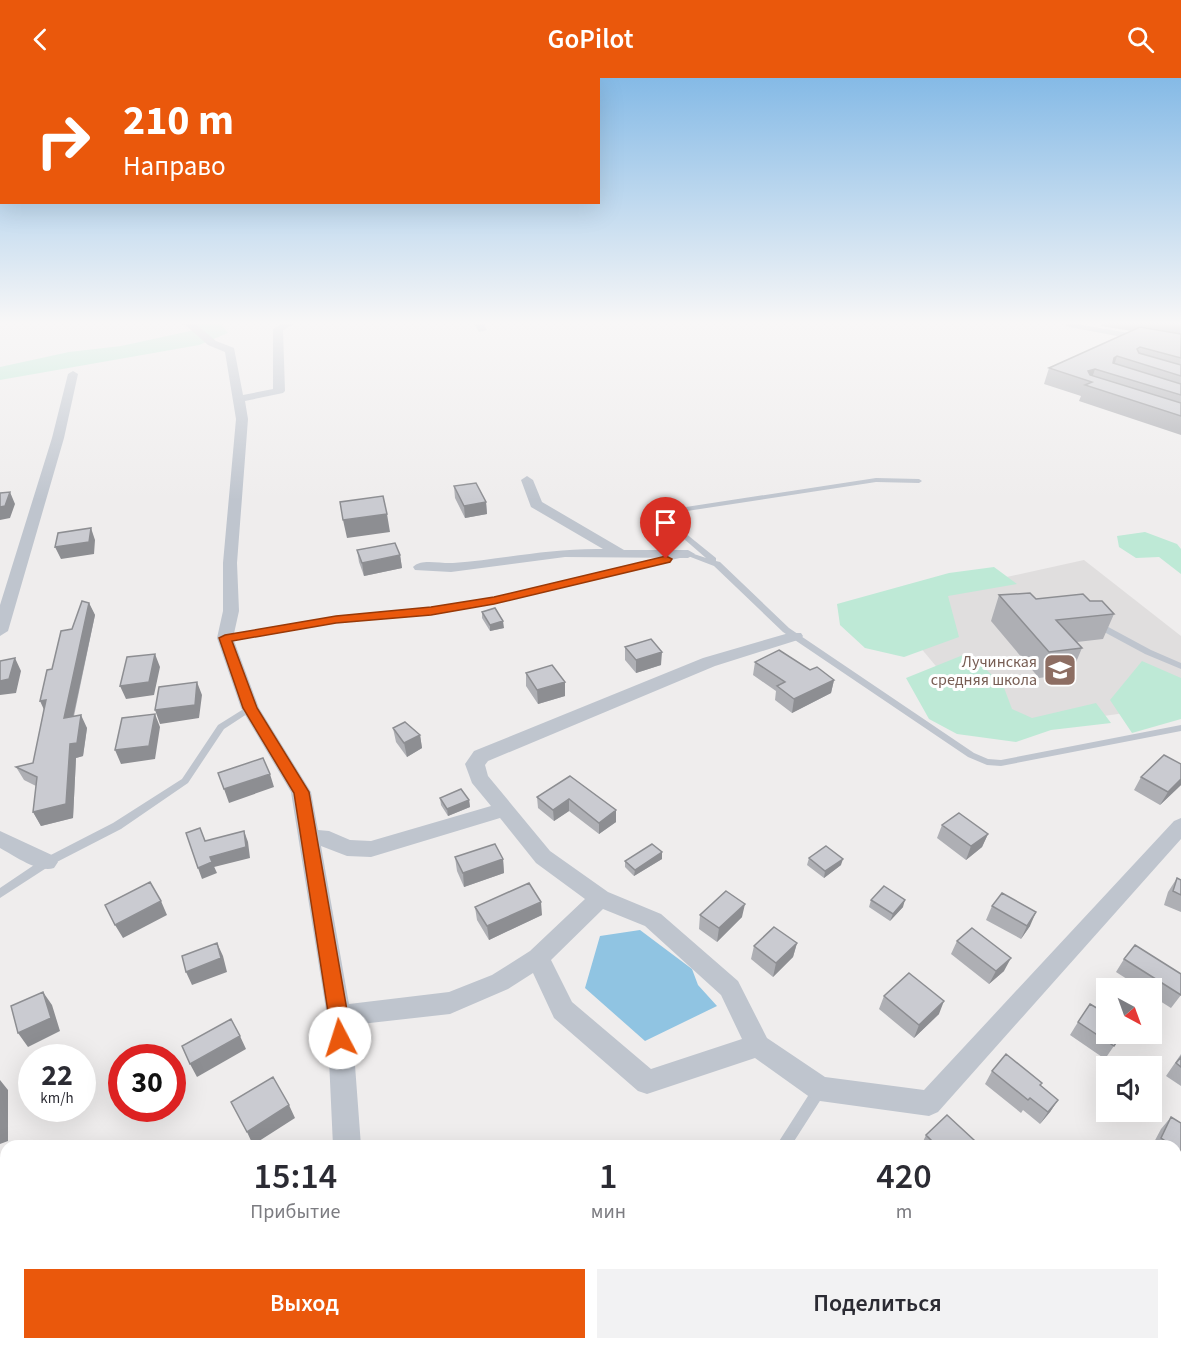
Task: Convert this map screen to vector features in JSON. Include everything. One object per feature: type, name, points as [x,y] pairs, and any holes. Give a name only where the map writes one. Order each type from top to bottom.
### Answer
[{"type":"street","points":[[0,631],[58,438],[71,381]]},
{"type":"street","points":[[236,381],[242,419],[230,563],[231,611],[225,638],[250,708],[301,792],[339,1016],[347,1140]]},
{"type":"street","points":[[239,399],[279,391],[279,381]]},
{"type":"street","points":[[527,480],[536,504],[621,554]]},
{"type":"street","points":[[420,567],[451,568],[565,553],[688,554]]},
{"type":"street","points":[[795,636],[710,662],[482,756],[475,764],[479,778],[543,857],[600,898],[653,920],[730,988],[758,1046],[820,1089],[929,1104],[1181,826]]},
{"type":"street","points":[[309,839],[329,839],[347,848],[371,849],[506,809]]},
{"type":"street","points":[[0,839],[47,861]]},
{"type":"street","points":[[339,1016],[450,1003],[500,982],[538,958],[600,898]]},
{"type":"street","points":[[538,958],[563,1010],[647,1082],[758,1046]]},
{"type":"lane","points":[[919,482],[876,480],[687,509],[670,514],[671,525],[795,636],[971,754],[987,762],[1001,763],[1181,728]]},
{"type":"lane","points":[[225,638],[336,620],[431,611],[494,600],[688,554],[717,564]]},
{"type":"lane","points":[[1091,621],[1148,652],[1181,666]]},
{"type":"lane","points":[[0,894],[47,861],[117,826],[185,781],[221,727],[250,708]]},
{"type":"lane","points":[[787,1140],[820,1089]]},
{"type":"shaded area","name":"Лучинская средняя школа","points":[[1084,560],[1181,636],[1181,705],[991,732],[884,604]]},
{"type":"green space","points":[[1145,532],[1177,544],[1181,549],[1181,574],[1159,557],[1136,558],[1119,547],[1117,536]]},
{"type":"green space","points":[[994,567],[1017,584],[948,596],[959,637],[904,657],[865,648],[840,625],[837,604],[949,573]]},
{"type":"green space","points":[[968,653],[1003,685],[1012,709],[1032,718],[1096,703],[1111,723],[1051,730],[1016,742],[957,734],[929,719],[906,678]]},
{"type":"green space","points":[[1142,661],[1181,678],[1181,719],[1132,733],[1110,700]]},
{"type":"water","points":[[640,930],[692,969],[698,985],[717,1006],[645,1041],[585,988],[600,936]]},
{"type":"building","points":[[1090,381],[1111,381],[1181,403],[1181,416],[1085,385],[1092,382]]},
{"type":"building","points":[[1136,381],[1172,381],[1181,384],[1181,395]]},
{"type":"building","points":[[476,483],[486,502],[464,506],[454,486]]},
{"type":"building","points":[[10,492],[5,506],[0,507],[0,493]]},
{"type":"building","points":[[383,496],[387,514],[343,520],[340,502]]},
{"type":"building","points":[[91,528],[89,542],[55,547],[58,533]]},
{"type":"building","points":[[395,543],[400,555],[362,563],[357,550]]},
{"type":"building","points":[[1030,593],[1036,599],[1083,594],[1090,601],[1102,601],[1114,614],[1056,620],[1082,648],[1049,652],[999,595]]},
{"type":"building","points":[[82,601],[89,603],[64,718],[81,715],[77,743],[70,744],[66,804],[33,812],[37,777],[16,767],[33,763],[46,700],[40,701],[47,670],[52,669],[61,631],[72,629]]},
{"type":"building","points":[[495,608],[503,621],[490,625],[482,612]]},
{"type":"building","points":[[651,639],[662,652],[636,660],[625,647]]},
{"type":"building","points":[[779,650],[810,670],[817,667],[834,680],[794,699],[777,686],[785,682],[755,662]]},
{"type":"building","points":[[155,654],[149,682],[120,686],[127,657]]},
{"type":"building","points":[[15,658],[9,679],[0,681],[0,661]]},
{"type":"building","points":[[552,665],[565,682],[537,690],[526,673]]},
{"type":"building","points":[[197,682],[195,705],[155,710],[159,687]]},
{"type":"building","points":[[155,714],[149,746],[115,750],[122,718]]},
{"type":"building","points":[[405,722],[420,735],[404,743],[393,728]]},
{"type":"building","points":[[1164,755],[1181,764],[1181,779],[1168,792],[1141,777]]},
{"type":"building","points":[[263,758],[270,774],[224,789],[218,773]]},
{"type":"building","points":[[570,776],[616,810],[599,823],[569,799],[553,810],[537,797]]},
{"type":"building","points":[[461,789],[469,800],[447,809],[440,798]]},
{"type":"building","points":[[959,813],[988,834],[971,846],[942,825]]},
{"type":"building","points":[[200,828],[205,841],[244,831],[246,847],[210,857],[212,862],[198,868],[186,833]]},
{"type":"building","points":[[495,844],[503,859],[463,873],[455,857]]},
{"type":"building","points":[[652,844],[662,852],[635,870],[625,861]]},
{"type":"building","points":[[826,846],[843,859],[825,871],[809,858]]},
{"type":"building","points":[[1177,878],[1181,880],[1181,895],[1173,891]]},
{"type":"building","points":[[150,882],[161,901],[115,925],[105,905]]},
{"type":"building","points":[[529,883],[541,902],[487,926],[475,907]]},
{"type":"building","points":[[884,886],[905,900],[893,914],[871,900]]},
{"type":"building","points":[[726,891],[745,904],[719,928],[700,915]]},
{"type":"building","points":[[1002,893],[1036,912],[1027,926],[992,906]]},
{"type":"building","points":[[774,927],[797,943],[776,963],[754,946]]},
{"type":"building","points":[[972,928],[1011,958],[996,971],[957,941]]},
{"type":"building","points":[[217,943],[221,958],[186,972],[182,956]]},
{"type":"building","points":[[1135,945],[1181,974],[1181,995],[1162,983],[1162,978],[1154,978],[1124,959]]},
{"type":"building","points":[[909,973],[944,1001],[919,1025],[884,996]]},
{"type":"building","points":[[43,992],[51,1018],[18,1033],[11,1006]]},
{"type":"building","points":[[1090,1004],[1096,1008],[1096,1034],[1078,1022]]},
{"type":"building","points":[[231,1019],[240,1036],[190,1064],[186,1055],[186,1044]]},
{"type":"building","points":[[1006,1054],[1042,1083],[1040,1085],[1058,1100],[1048,1112],[1030,1098],[1028,1100],[992,1071]]},
{"type":"building","points":[[1181,1057],[1181,1067],[1176,1063]]},
{"type":"building","points":[[273,1077],[289,1105],[247,1132],[231,1102]]},
{"type":"building","points":[[947,1115],[974,1140],[931,1140],[926,1135]]},
{"type":"building","points":[[1171,1117],[1181,1123],[1181,1140],[1161,1138]]},
{"type":"place","name":"Лучинская средняя школа","points":[[1060,670]]},
{"type":"route","points":[[340,1038],[339,1016],[301,792],[250,708],[225,638],[336,620],[431,611],[494,600],[666,559]]}]
